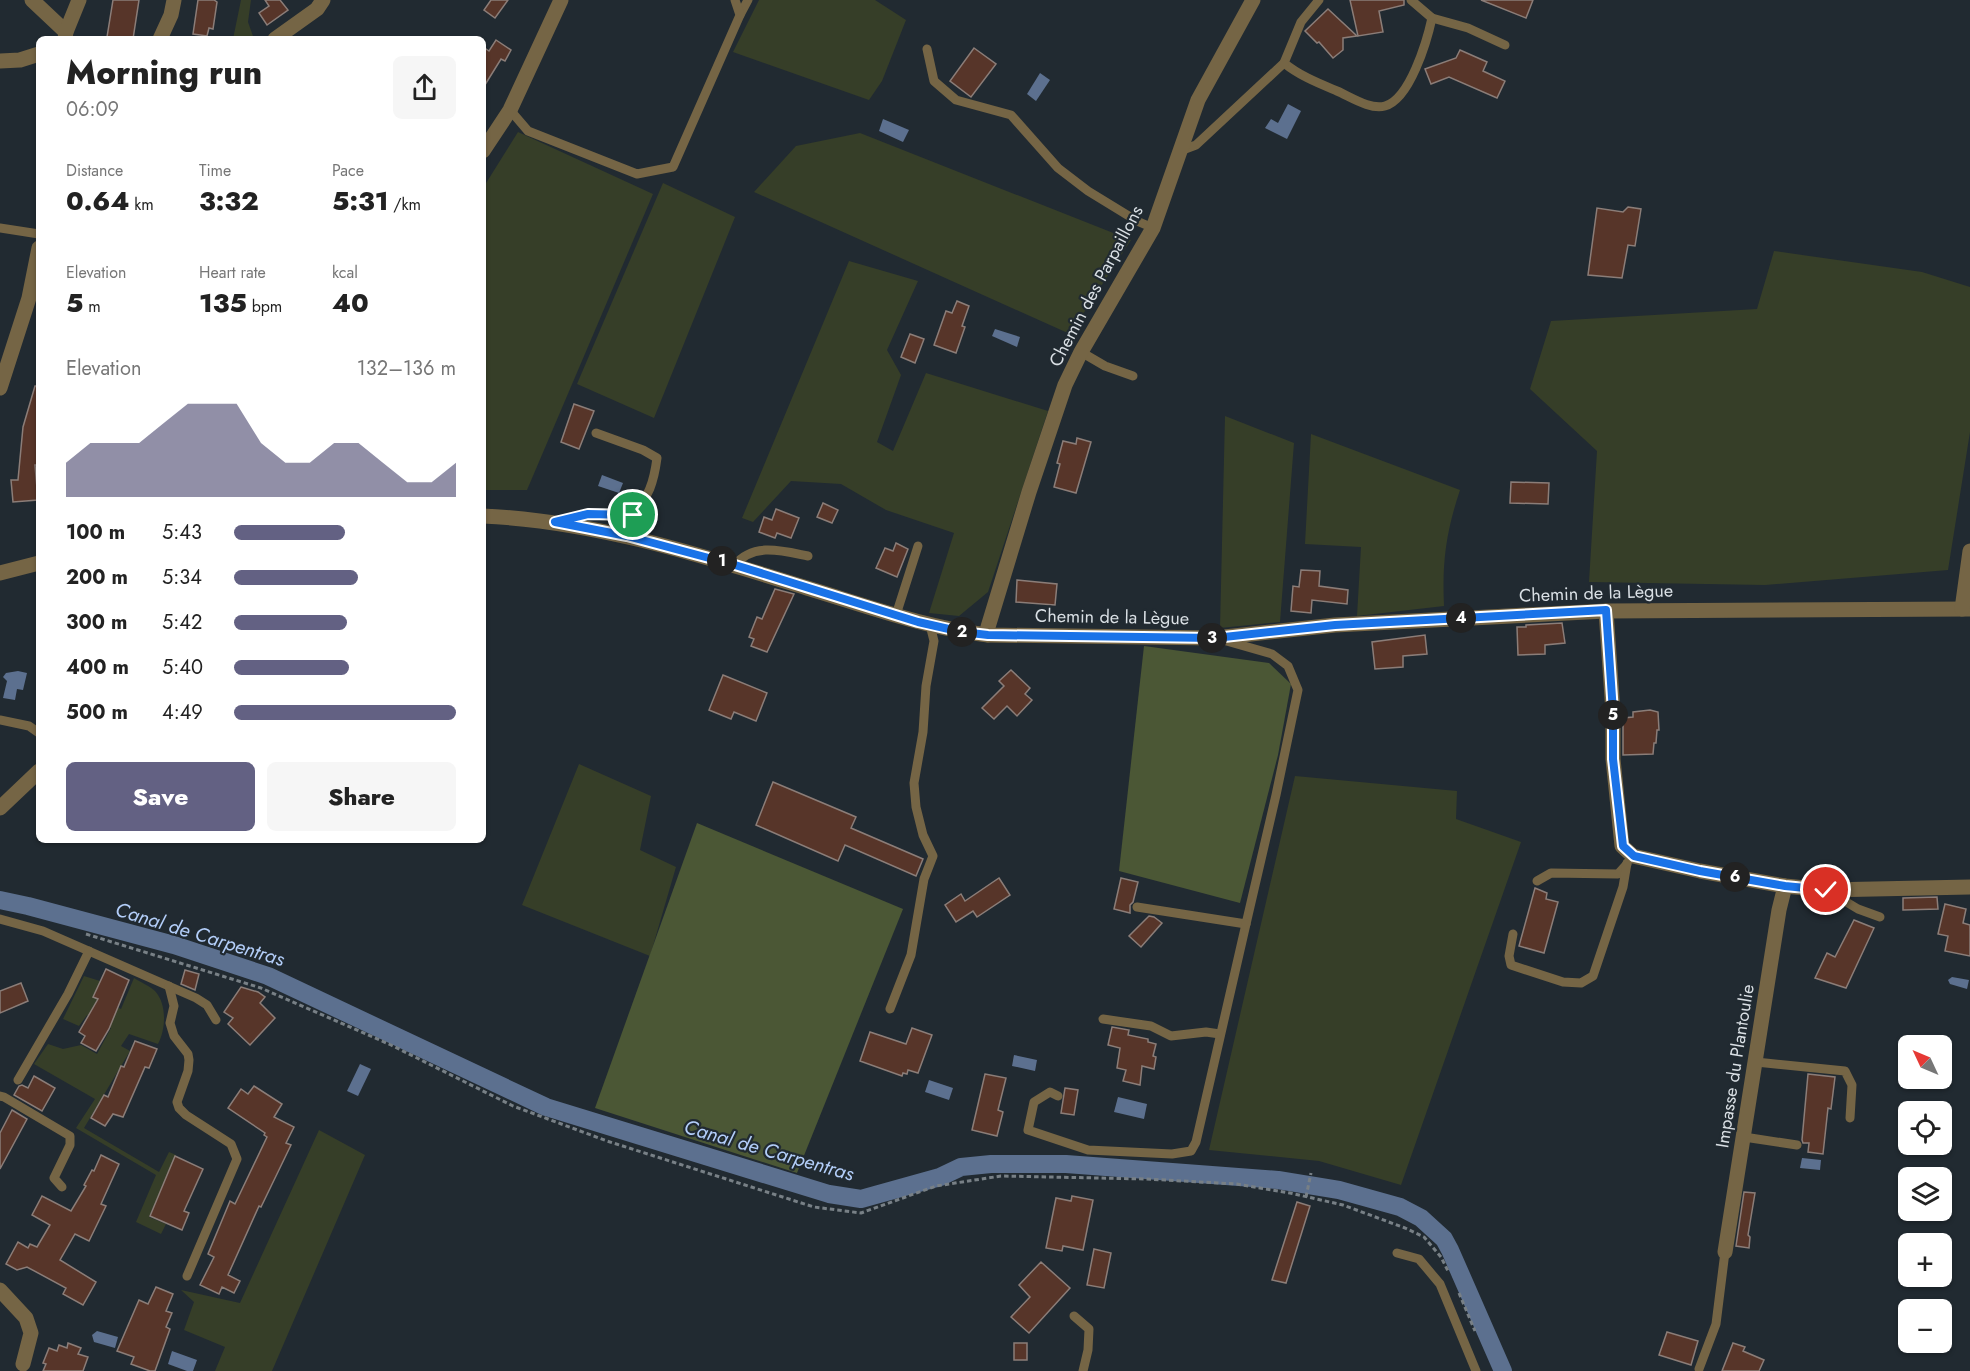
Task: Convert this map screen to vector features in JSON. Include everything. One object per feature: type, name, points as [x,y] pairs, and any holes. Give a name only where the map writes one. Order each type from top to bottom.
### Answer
[{"type":"street","points":[[32,0],[65,36],[79,0]]},
{"type":"street","points":[[161,36],[171,15],[174,0]]},
{"type":"street","points":[[279,36],[317,9],[323,0]]},
{"type":"street","points":[[486,146],[510,110],[561,0]]},
{"type":"street","name":"Chemin des Parpaillons","points":[[988,635],[988,627],[1029,492],[1065,385],[1081,352],[1153,228],[1198,100],[1253,0]]},
{"type":"street","points":[[0,61],[20,60],[36,55]]},
{"type":"street","points":[[0,388],[29,298],[36,263]]},
{"type":"street","name":"Chemin de la Lègue","points":[[486,516],[555,522],[627,536],[735,565],[930,625],[988,635],[1215,638],[1335,625],[1606,610],[1966,609]]},
{"type":"street","points":[[1966,609],[1970,551]]},
{"type":"street","points":[[0,573],[36,564]]},
{"type":"street","points":[[1606,610],[1613,712],[1613,759],[1623,846],[1630,860],[1785,886],[1826,890],[1970,887]]},
{"type":"street","points":[[0,808],[36,774]]},
{"type":"street","name":"Impasse du Plantoulie","points":[[1725,1252],[1779,910],[1785,886]]},
{"type":"street","points":[[0,1290],[26,1318],[31,1333],[23,1364]]},
{"type":"lane","points":[[735,0],[740,15]]},
{"type":"lane","points":[[510,110],[528,131],[637,174],[672,167],[747,0]]},
{"type":"lane","points":[[1180,151],[1196,145],[1284,63],[1301,22],[1319,0]]},
{"type":"lane","points":[[1411,0],[1432,18],[1468,28],[1505,45]]},
{"type":"lane","points":[[1284,63],[1297,74],[1370,106],[1384,107],[1396,101],[1412,77],[1428,36],[1432,18]]},
{"type":"lane","points":[[927,49],[934,81],[956,100],[1011,115],[1058,168],[1108,203],[1153,228]]},
{"type":"lane","points":[[0,228],[36,234]]},
{"type":"lane","points":[[1081,352],[1105,366],[1133,376]]},
{"type":"lane","points":[[555,522],[588,514],[633,515],[643,505],[654,481],[657,458],[644,450],[596,433]]},
{"type":"lane","points":[[896,615],[918,546]]},
{"type":"lane","points":[[735,565],[741,557],[752,551],[772,550],[808,556]]},
{"type":"lane","points":[[890,1009],[911,955],[924,879],[933,856],[922,835],[914,783],[934,641],[930,625]]},
{"type":"lane","points":[[1058,1096],[1050,1092],[1034,1102],[1028,1130],[1088,1150],[1172,1154],[1191,1151],[1196,1142],[1298,690],[1288,666],[1272,654],[1215,638]]},
{"type":"lane","points":[[0,720],[29,726],[36,731]]},
{"type":"lane","points":[[1537,881],[1551,873],[1618,874],[1630,860]]},
{"type":"lane","points":[[1513,934],[1509,956],[1511,965],[1563,982],[1581,983],[1593,976],[1630,860]]},
{"type":"lane","points":[[1826,890],[1858,909],[1880,917]]},
{"type":"lane","points":[[1137,907],[1246,924]]},
{"type":"lane","points":[[0,919],[43,931],[169,986],[207,1005],[216,1020]]},
{"type":"lane","points":[[18,1080],[68,994],[89,951]]},
{"type":"lane","points":[[169,986],[174,1006],[170,1023],[174,1036],[188,1054],[189,1060],[188,1071],[177,1102],[179,1108],[231,1144],[237,1159],[187,1276]]},
{"type":"lane","points":[[1103,1018],[1151,1026],[1171,1036],[1206,1032],[1220,1034]]},
{"type":"lane","points":[[1756,1062],[1845,1071],[1852,1085],[1850,1118]]},
{"type":"lane","points":[[0,1096],[70,1136],[70,1145],[54,1178],[62,1187]]},
{"type":"lane","points":[[1744,1137],[1797,1145]]},
{"type":"lane","points":[[1699,1369],[1716,1324],[1725,1252]]},
{"type":"lane","points":[[1396,1253],[1419,1259],[1440,1284],[1476,1371]]},
{"type":"lane","points":[[1074,1316],[1089,1329],[1088,1350],[1083,1371]]},
{"type":"path","points":[[76,931],[261,987],[391,1045],[513,1106],[607,1141],[814,1206],[861,1213],[936,1186],[1001,1176],[1146,1179],[1237,1184],[1343,1205],[1424,1237],[1441,1257],[1451,1277]]},
{"type":"path","points":[[1306,1197],[1311,1173]]},
{"type":"path","points":[[1456,1286],[1478,1339]]},
{"type":"green space","points":[[241,0],[251,0],[248,22],[253,36],[234,36]]},
{"type":"green space","points":[[759,0],[875,0],[906,20],[882,81],[869,100],[733,52]]},
{"type":"green space","points":[[518,132],[653,194],[527,490],[486,490],[486,183]]},
{"type":"green space","points":[[860,133],[1131,240],[1070,334],[754,192],[796,146]]},
{"type":"green space","points":[[663,183],[735,217],[654,418],[577,384]]},
{"type":"green space","points":[[1774,251],[1922,272],[1970,287],[1970,432],[1948,570],[1765,585],[1589,582],[1597,451],[1530,389],[1551,321],[1757,309]]},
{"type":"green space","points":[[849,261],[918,281],[887,350],[901,375],[877,442],[893,451],[926,373],[1048,411],[988,592],[959,616],[929,613],[954,533],[886,510],[841,484],[791,481],[753,522],[742,518]]},
{"type":"green space","points":[[1225,416],[1294,443],[1280,622],[1220,628]]},
{"type":"green space","points":[[1311,434],[1460,490],[1446,547],[1444,606],[1357,616],[1361,547],[1305,544]]},
{"type":"green space","points":[[1144,646],[1269,663],[1291,684],[1278,755],[1240,903],[1119,871]]},
{"type":"green space","points":[[579,764],[651,796],[640,850],[676,867],[650,956],[522,905]]},
{"type":"green space","points":[[1295,776],[1457,791],[1456,819],[1521,842],[1401,1185],[1319,1161],[1209,1150]]},
{"type":"green space","points":[[697,823],[903,909],[797,1173],[595,1108]]},
{"type":"green space","points":[[84,976],[100,981],[94,996],[121,1009],[134,978],[155,991],[162,1003],[164,1024],[158,1044],[129,1034],[121,1046],[130,1051],[84,1128],[159,1172],[169,1152],[176,1155],[149,1217],[166,1224],[161,1234],[136,1222],[156,1175],[76,1128],[95,1099],[34,1064],[48,1044],[63,1049],[81,1045],[97,1054],[111,1028],[87,1015],[79,1026],[63,1019]]},
{"type":"green space","points":[[319,1130],[365,1155],[272,1371],[215,1371],[225,1347],[184,1330],[194,1302],[181,1290],[240,1303]]},
{"type":"water","points":[[1040,73],[1050,80],[1036,101],[1027,94]]},
{"type":"water","points":[[1288,104],[1301,111],[1287,139],[1265,128],[1271,119],[1278,123]]},
{"type":"water","points":[[883,119],[909,130],[903,142],[879,131]]},
{"type":"water","points":[[995,329],[1020,337],[1017,347],[992,336]]},
{"type":"water","points":[[602,475],[623,483],[619,493],[598,486]]},
{"type":"water","points":[[18,671],[27,673],[23,690],[17,689],[15,700],[3,698],[7,681],[3,677],[6,673]]},
{"type":"water","points":[[1952,977],[1969,980],[1967,989],[1950,984],[1948,980]]},
{"type":"water","points":[[1014,1055],[1037,1060],[1035,1071],[1012,1066]]},
{"type":"water","points":[[360,1064],[371,1069],[358,1096],[347,1091]]},
{"type":"water","points":[[929,1080],[953,1088],[949,1100],[925,1092]]},
{"type":"water","points":[[1118,1097],[1147,1104],[1144,1119],[1114,1112]]},
{"type":"water","points":[[1802,1158],[1821,1160],[1820,1170],[1800,1168]]},
{"type":"water","points":[[97,1331],[118,1337],[115,1348],[94,1342],[92,1335]]},
{"type":"water","points":[[172,1351],[197,1360],[193,1371],[168,1364]]},
{"type":"building","points":[[113,0],[139,0],[133,36],[107,36]]},
{"type":"building","points":[[198,0],[217,2],[213,29],[209,28],[207,36],[193,34]]},
{"type":"building","points":[[265,0],[280,0],[288,10],[267,25],[259,13],[269,6]]},
{"type":"building","points":[[491,0],[508,0],[495,18],[484,10]]},
{"type":"building","points":[[1350,0],[1404,0],[1404,5],[1379,11],[1383,32],[1358,36]]},
{"type":"building","points":[[1481,0],[1533,0],[1526,18]]},
{"type":"building","points":[[1328,9],[1357,36],[1343,38],[1343,50],[1333,58],[1305,31]]},
{"type":"building","points":[[496,40],[511,50],[505,61],[501,59],[486,83],[486,49],[489,51]]},
{"type":"building","points":[[974,48],[996,64],[971,97],[950,81]]},
{"type":"building","points":[[1460,50],[1487,62],[1483,71],[1505,81],[1497,98],[1449,77],[1431,84],[1425,69],[1456,58]]},
{"type":"building","points":[[1628,207],[1641,209],[1635,246],[1628,245],[1622,278],[1588,275],[1597,208],[1623,212]]},
{"type":"building","points":[[957,301],[969,306],[956,353],[934,345],[946,311],[952,313]]},
{"type":"building","points":[[910,334],[924,339],[915,363],[901,357]]},
{"type":"building","points":[[36,386],[36,500],[13,502],[11,480],[18,480],[23,427]]},
{"type":"building","points":[[574,404],[594,411],[579,449],[561,442]]},
{"type":"building","points":[[1077,438],[1091,442],[1076,493],[1054,487],[1063,441],[1076,444]]},
{"type":"building","points":[[1511,482],[1549,483],[1548,504],[1510,503]]},
{"type":"building","points":[[823,503],[838,510],[832,523],[817,517]]},
{"type":"building","points":[[776,509],[799,518],[791,538],[777,533],[775,538],[759,532],[764,517],[772,520]]},
{"type":"building","points":[[896,543],[908,549],[897,577],[876,568],[885,548],[893,551]]},
{"type":"building","points":[[1301,570],[1320,571],[1319,586],[1348,590],[1347,604],[1312,600],[1311,613],[1291,611],[1293,586],[1299,587]]},
{"type":"building","points":[[1017,580],[1057,584],[1055,605],[1016,602]]},
{"type":"building","points":[[775,589],[794,594],[767,652],[751,646],[754,639],[749,637],[757,617],[762,619]]},
{"type":"building","points":[[1562,623],[1565,643],[1545,645],[1545,654],[1518,655],[1517,627]]},
{"type":"building","points":[[1425,635],[1427,654],[1403,656],[1403,667],[1375,669],[1372,642]]},
{"type":"building","points":[[1011,670],[1030,688],[1025,694],[1032,700],[1017,716],[1007,706],[994,719],[982,708],[1004,686],[999,681]]},
{"type":"building","points":[[723,675],[767,693],[756,721],[734,712],[731,719],[709,710]]},
{"type":"building","points":[[1650,710],[1658,712],[1659,730],[1657,730],[1653,754],[1623,755],[1623,718],[1633,717],[1633,712]]},
{"type":"building","points":[[773,782],[856,817],[851,828],[923,859],[916,876],[845,845],[838,861],[756,825]]},
{"type":"building","points":[[999,878],[1010,895],[977,917],[973,911],[956,922],[945,905],[961,894],[965,901]]},
{"type":"building","points":[[1121,878],[1138,882],[1133,902],[1130,905],[1130,913],[1114,909]]},
{"type":"building","points":[[1535,888],[1547,893],[1546,899],[1558,902],[1544,953],[1519,946]]},
{"type":"building","points":[[1937,897],[1938,909],[1903,910],[1903,898]]},
{"type":"building","points":[[1945,904],[1966,909],[1963,923],[1970,925],[1970,956],[1945,951],[1948,936],[1938,934]]},
{"type":"building","points":[[1149,916],[1162,923],[1141,947],[1129,936]]},
{"type":"building","points":[[1854,920],[1874,928],[1846,988],[1815,978],[1827,953],[1835,957]]},
{"type":"building","points":[[106,969],[129,980],[109,1029],[96,1051],[81,1043],[85,1036],[79,1032],[98,999],[93,997]]},
{"type":"building","points":[[185,970],[199,974],[195,990],[181,984]]},
{"type":"building","points":[[21,983],[28,1001],[0,1013],[0,991]]},
{"type":"building","points":[[241,987],[258,992],[265,997],[260,1003],[275,1018],[250,1045],[228,1024],[233,1018],[224,1012]]},
{"type":"building","points":[[1112,1027],[1129,1030],[1128,1035],[1148,1039],[1148,1042],[1156,1044],[1153,1056],[1156,1057],[1154,1069],[1142,1066],[1140,1085],[1123,1081],[1126,1070],[1117,1068],[1120,1048],[1108,1045]]},
{"type":"building","points":[[912,1028],[932,1035],[918,1073],[908,1070],[907,1074],[903,1073],[902,1076],[860,1061],[870,1032],[906,1044]]},
{"type":"building","points":[[135,1041],[157,1049],[149,1068],[145,1067],[123,1117],[113,1114],[105,1126],[91,1118],[104,1095],[108,1097]]},
{"type":"building","points":[[985,1074],[1006,1078],[998,1110],[1003,1112],[997,1136],[972,1130]]},
{"type":"building","points":[[1808,1074],[1835,1077],[1831,1109],[1828,1108],[1823,1154],[1808,1152],[1809,1143],[1803,1143],[1802,1140]]},
{"type":"building","points":[[34,1076],[55,1088],[42,1111],[14,1095],[19,1086],[28,1088]]},
{"type":"building","points":[[254,1086],[282,1104],[274,1117],[294,1127],[286,1143],[291,1145],[261,1207],[259,1206],[228,1275],[240,1281],[234,1293],[222,1287],[219,1294],[200,1285],[214,1257],[208,1254],[230,1201],[235,1204],[267,1137],[265,1133],[228,1108],[241,1089],[248,1094]]},
{"type":"building","points":[[1065,1088],[1078,1090],[1074,1115],[1061,1113]]},
{"type":"building","points":[[12,1110],[27,1119],[0,1169],[0,1133]]},
{"type":"building","points":[[101,1155],[119,1164],[101,1204],[106,1206],[89,1241],[75,1234],[60,1260],[96,1282],[83,1305],[63,1294],[66,1288],[27,1267],[17,1270],[6,1264],[18,1242],[28,1248],[30,1244],[37,1247],[50,1225],[32,1215],[42,1196],[71,1211]]},
{"type":"building","points":[[175,1156],[203,1169],[184,1211],[189,1213],[182,1230],[150,1216]]},
{"type":"building","points":[[1744,1192],[1755,1193],[1748,1235],[1750,1237],[1749,1248],[1736,1246]]},
{"type":"building","points":[[1072,1196],[1093,1200],[1083,1250],[1063,1246],[1062,1251],[1046,1248],[1056,1198],[1071,1201]]},
{"type":"building","points":[[1297,1202],[1310,1206],[1286,1283],[1272,1280]]},
{"type":"building","points":[[1094,1249],[1111,1253],[1104,1288],[1087,1285]]},
{"type":"building","points":[[1041,1262],[1070,1288],[1029,1333],[1011,1317],[1030,1297],[1019,1285]]},
{"type":"building","points":[[156,1287],[173,1294],[166,1311],[172,1313],[166,1327],[170,1329],[155,1371],[150,1371],[131,1364],[134,1357],[117,1351],[139,1300],[148,1304]]},
{"type":"building","points":[[1667,1332],[1698,1341],[1691,1365],[1659,1355]]},
{"type":"building","points":[[68,1343],[81,1348],[78,1354],[88,1357],[83,1371],[43,1371],[46,1364],[43,1363],[49,1348],[57,1351],[59,1345],[67,1348]]},
{"type":"building","points":[[1014,1343],[1027,1343],[1027,1360],[1014,1360]]},
{"type":"building","points":[[1733,1343],[1745,1347],[1743,1351],[1764,1360],[1759,1371],[1722,1371]]},
{"type":"waterway","name":"Canal de Carpentras","points":[[0,900],[174,945],[268,976],[546,1107],[829,1194],[861,1199],[940,1177],[961,1167],[991,1164],[1066,1164],[1278,1180],[1339,1190],[1400,1207],[1421,1218],[1444,1239],[1503,1371]]},
{"type":"route","points":[[633,515],[588,514],[555,522],[627,536],[735,565],[918,622],[988,635],[1215,638],[1335,625],[1606,610],[1613,712],[1613,759],[1623,846],[1634,856],[1700,871],[1785,886],[1826,890]]}]
